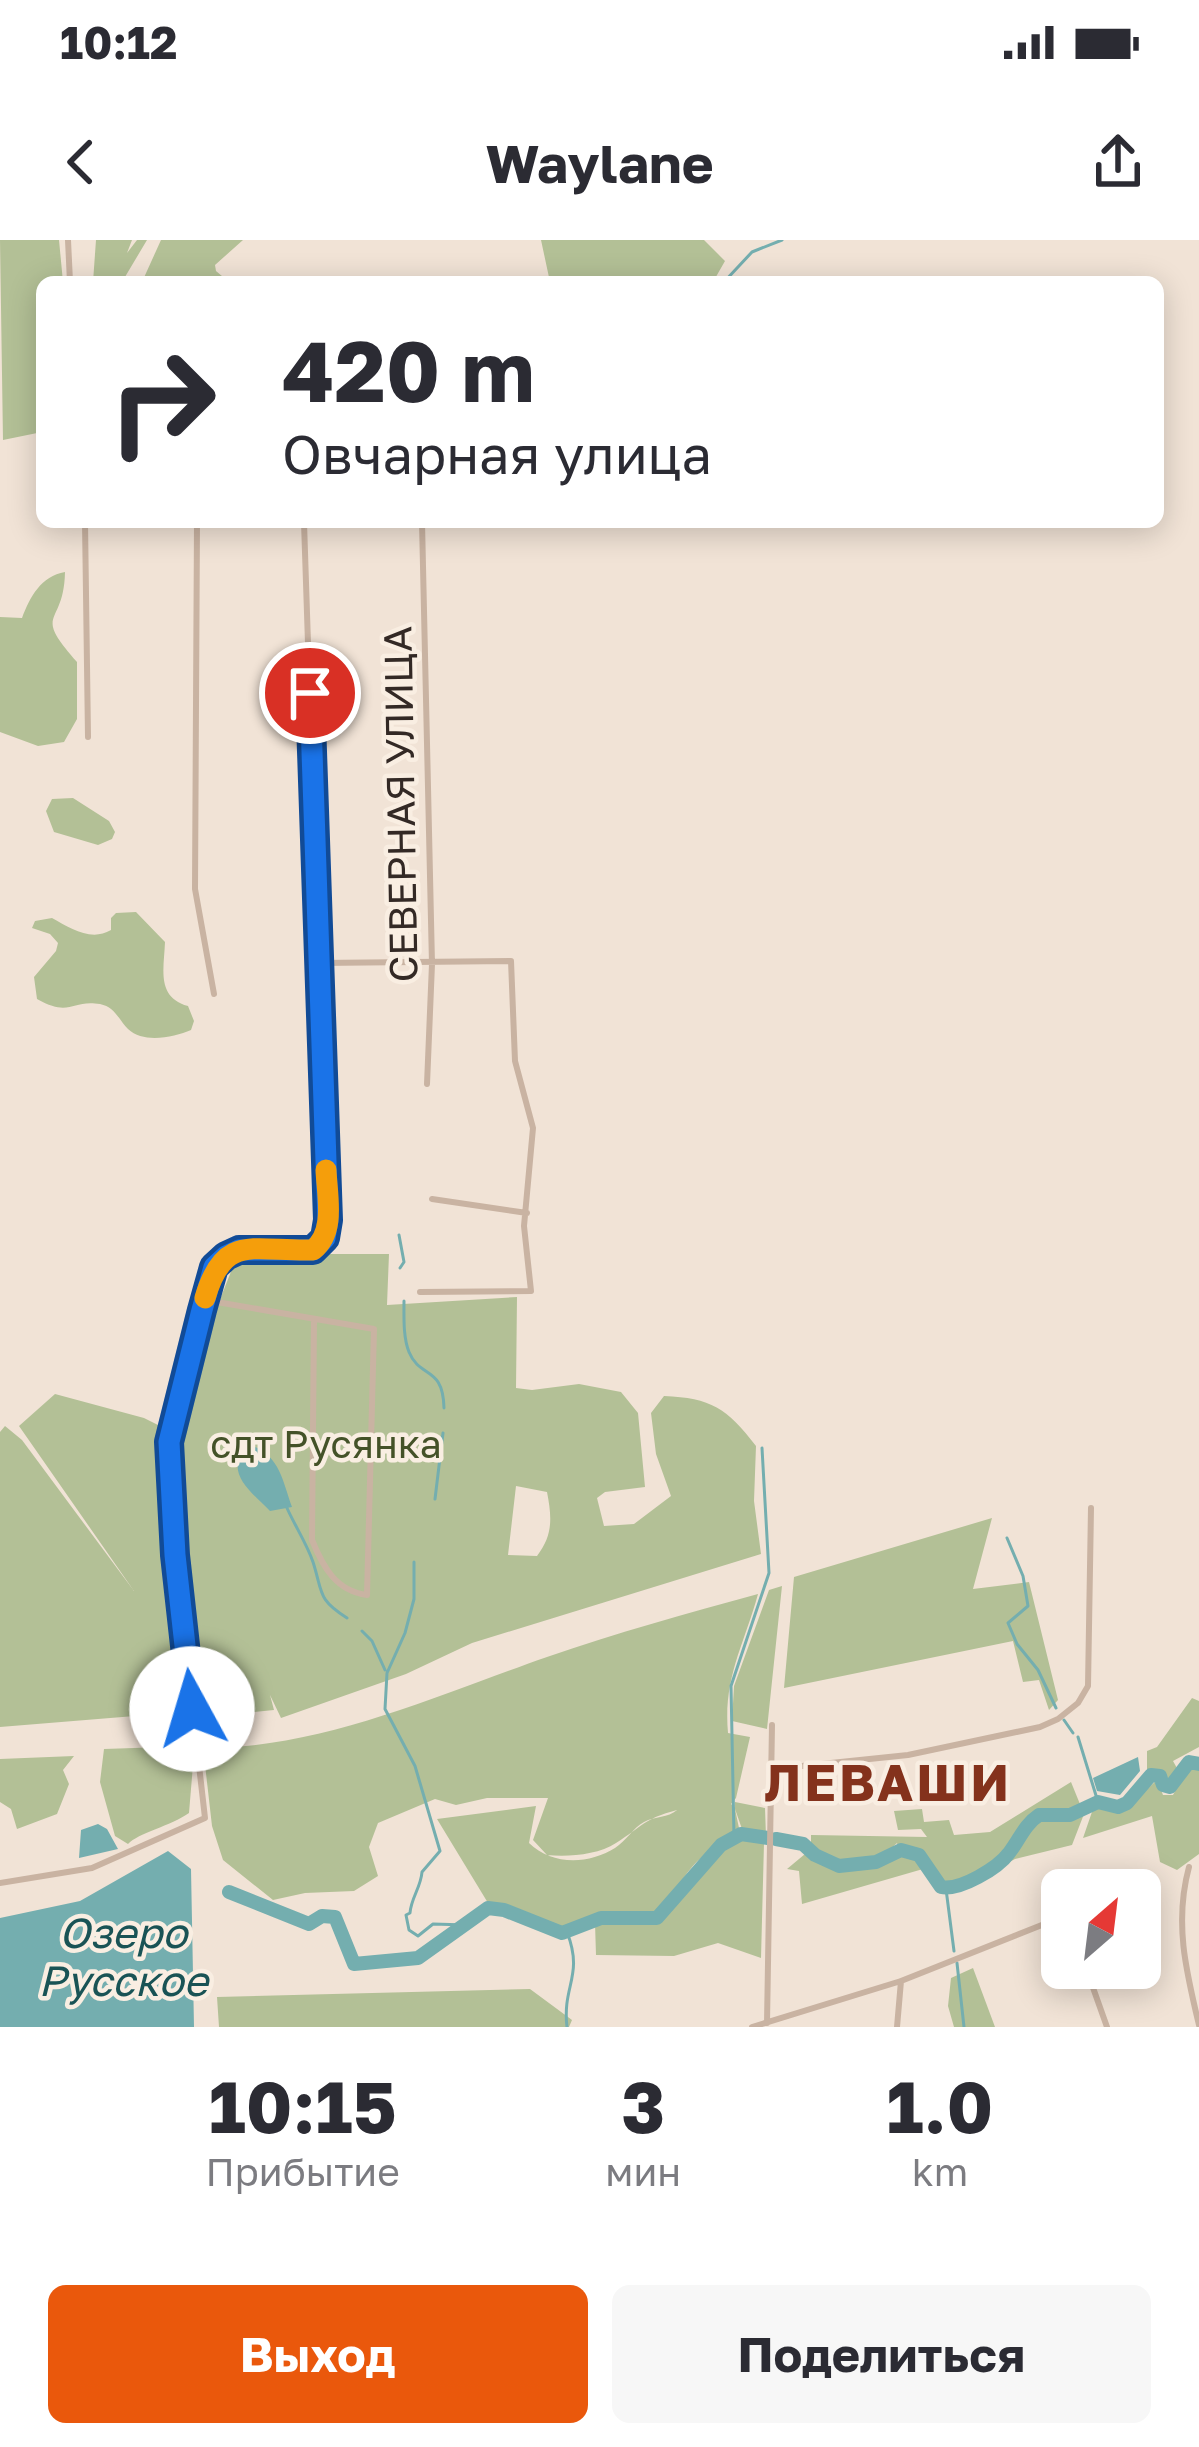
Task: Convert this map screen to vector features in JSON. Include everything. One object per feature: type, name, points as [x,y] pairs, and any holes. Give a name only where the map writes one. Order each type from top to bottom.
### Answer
[{"type":"street","points":[[68,240],[70,276]]},
{"type":"street","points":[[85,528],[88,737]]},
{"type":"street","points":[[197,528],[195,882],[214,994]]},
{"type":"street","points":[[0,1883],[92,1868],[205,1817],[175,1555],[169,1442],[214,1267],[239,1250],[313,1250],[325,1238],[328,1220],[304,528]]},
{"type":"street","name":"СЕВЕРНАЯ УЛИЦА","points":[[422,528],[432,964],[427,1084]]},
{"type":"street","points":[[319,963],[511,962],[515,1061],[533,1128],[524,1226],[531,1291],[420,1292]]},
{"type":"street","points":[[431,1199],[527,1213]]},
{"type":"street","points":[[205,1300],[374,1329],[367,1595],[338,1584],[312,1540],[314,1321]]},
{"type":"street","points":[[773,1769],[908,1755],[1018,1732],[1049,1724],[1078,1703],[1088,1686],[1091,1508]]},
{"type":"street","points":[[767,2026],[772,1725]]},
{"type":"street","points":[[1190,1867],[1184,1888],[1181,1950],[1199,2025]]},
{"type":"street","points":[[752,2027],[901,1981],[1041,1925]]},
{"type":"street","points":[[897,2027],[901,1981]]},
{"type":"street","points":[[1093,1989],[1107,2027]]},
{"type":"green space","points":[[0,240],[59,240],[62,276],[36,276],[36,433],[3,440]]},
{"type":"green space","points":[[96,240],[132,240],[127,253],[137,240],[147,240],[126,276],[93,276]]},
{"type":"green space","points":[[161,240],[243,240],[215,265],[222,276],[145,276]]},
{"type":"green space","points":[[541,240],[704,240],[725,261],[716,276],[549,276]]},
{"type":"green space","points":[[65,572],[53,625],[77,662],[77,719],[64,742],[38,746],[0,732],[0,617],[22,618],[43,583]]},
{"type":"green space","points":[[73,798],[109,821],[115,832],[112,839],[98,845],[54,832],[46,811],[52,799]]},
{"type":"green space","points":[[136,912],[165,942],[166,989],[188,1006],[194,1021],[191,1030],[150,1038],[135,1034],[105,1006],[90,1003],[64,1008],[37,999],[34,977],[58,943],[50,934],[32,928],[35,921],[52,918],[96,935],[111,930],[116,913]]},
{"type":"green space","name":"сдт Русянка","points":[[238,1254],[389,1254],[387,1305],[517,1297],[516,1388],[579,1384],[621,1392],[638,1413],[645,1487],[605,1492],[597,1498],[604,1526],[634,1524],[671,1496],[656,1454],[651,1413],[664,1396],[694,1399],[727,1414],[756,1446],[754,1501],[761,1554],[472,1643],[406,1674],[281,1718],[270,1695],[274,1710],[197,1718],[191,1669],[182,1660],[187,1707],[147,1715],[0,1727],[0,1432],[5,1426],[22,1440],[134,1591],[19,1426],[55,1394],[144,1418],[174,1433],[186,1385]],"holes":[[[516,1486],[547,1492],[550,1526],[542,1548],[537,1556],[508,1555]]]},
{"type":"green space","points":[[992,1518],[973,1589],[1029,1582],[1058,1700],[1049,1710],[1039,1680],[1023,1682],[1013,1641],[784,1688],[794,1577]]},
{"type":"green space","points":[[782,1586],[767,1729],[732,1721],[734,1686],[769,1590]]},
{"type":"green space","points":[[758,1594],[732,1678],[727,1713],[728,1733],[750,1737],[731,1804],[765,1808],[766,1837],[742,1829],[735,1809],[739,1828],[698,1861],[655,1916],[599,1915],[570,1929],[488,1903],[437,1819],[536,1806],[529,1843],[547,1855],[533,1840],[548,1798],[487,1798],[456,1805],[435,1799],[378,1823],[369,1847],[378,1876],[354,1891],[273,1900],[223,1860],[212,1826],[203,1747],[245,1746],[333,1730],[599,1640]],"holes":[[[632,1832],[615,1848],[593,1857],[570,1860],[547,1855],[592,1853]]]},
{"type":"green space","points":[[1192,1698],[1199,1701],[1199,1747],[1173,1761],[1178,1770],[1170,1781],[1162,1771],[1147,1770],[1147,1751],[1157,1747]]},
{"type":"green space","points":[[163,1747],[184,1752],[193,1765],[189,1813],[128,1844],[115,1836],[100,1782],[104,1749]]},
{"type":"green space","points":[[74,1756],[63,1770],[69,1784],[57,1814],[17,1829],[11,1809],[0,1802],[0,1759]]},
{"type":"green space","points":[[1186,1770],[1199,1770],[1199,1854],[1177,1870],[1160,1862],[1152,1816],[1083,1838],[1093,1809],[1130,1805],[1157,1780],[1163,1795],[1173,1795]]},
{"type":"green space","points":[[1071,1782],[1084,1814],[1072,1845],[1015,1859],[982,1877],[945,1886],[923,1852],[897,1843],[877,1858],[856,1863],[811,1849],[811,1835],[927,1837],[921,1829],[898,1830],[894,1811],[922,1809],[924,1822],[949,1820],[954,1835],[990,1832]]},
{"type":"green space","points":[[743,1839],[764,1843],[761,1958],[718,1943],[674,1956],[596,1955],[595,1923],[658,1922],[715,1853]]},
{"type":"green space","points":[[897,1853],[920,1862],[923,1869],[802,1904],[799,1871],[787,1869],[805,1854],[852,1867],[874,1864]]},
{"type":"green space","points":[[973,1968],[995,2027],[954,2027],[948,2006],[951,1978]]},
{"type":"green space","points":[[530,1989],[572,2020],[569,2027],[219,2027],[217,1997]]},
{"type":"water","points":[[246,1444],[272,1460],[292,1507],[270,1511],[247,1487],[238,1472]]},
{"type":"water","points":[[1138,1757],[1140,1771],[1120,1795],[1097,1791],[1093,1778]]},
{"type":"water","points":[[98,1824],[107,1829],[118,1849],[79,1858],[81,1830]]},
{"type":"water","name":"Озеро Русское","points":[[168,1851],[191,1869],[194,2027],[0,2027],[0,1918],[80,1901]]},
{"type":"waterway","points":[[730,276],[752,252],[782,240]]},
{"type":"waterway","points":[[399,1235],[404,1262],[400,1268]]},
{"type":"waterway","points":[[404,1301],[409,1352],[440,1385],[444,1408]]},
{"type":"waterway","points":[[435,1499],[443,1433]]},
{"type":"waterway","points":[[734,1836],[731,1686],[769,1573],[762,1448]]},
{"type":"waterway","points":[[287,1508],[310,1555],[322,1595],[347,1618]]},
{"type":"waterway","points":[[1007,1538],[1023,1576],[1028,1606],[1008,1623],[1056,1708]]},
{"type":"waterway","points":[[414,1562],[414,1599],[387,1673],[385,1709],[415,1766],[440,1851],[422,1872],[406,1915],[409,1930],[418,1936],[433,1924],[466,1925]]},
{"type":"waterway","points":[[362,1631],[385,1670]]},
{"type":"waterway","points":[[1064,1720],[1073,1733]]},
{"type":"waterway","points":[[1078,1737],[1098,1802]]},
{"type":"waterway","points":[[776,1839],[803,1844],[839,1866],[876,1862],[901,1850],[919,1855],[941,1887],[949,1887],[996,1865],[1039,1815],[1070,1815],[1098,1802],[1118,1807],[1151,1775],[1160,1776],[1163,1785],[1170,1787],[1189,1762],[1199,1764]]},
{"type":"waterway","points":[[229,1892],[309,1924],[322,1916],[335,1917],[354,1964],[418,1958],[488,1908],[562,1933],[601,1918],[657,1918],[721,1845],[741,1834],[768,1838]]},
{"type":"waterway","points":[[946,1889],[954,1951]]},
{"type":"waterway","points":[[567,1932],[573,1970],[567,2027]]},
{"type":"waterway","points":[[957,1963],[964,2027]]},
{"type":"slow traffic","points":[[205,1298],[214,1267],[226,1256],[239,1250],[313,1250],[321,1244],[328,1220],[326,1170]]},
{"type":"district","name":"ЛЕВАШИ","points":[[888,1781]]},
{"type":"route","points":[[192,1709],[175,1555],[169,1442],[202,1310],[214,1267],[226,1256],[239,1250],[313,1250],[325,1238],[328,1220],[310,693]]}]
